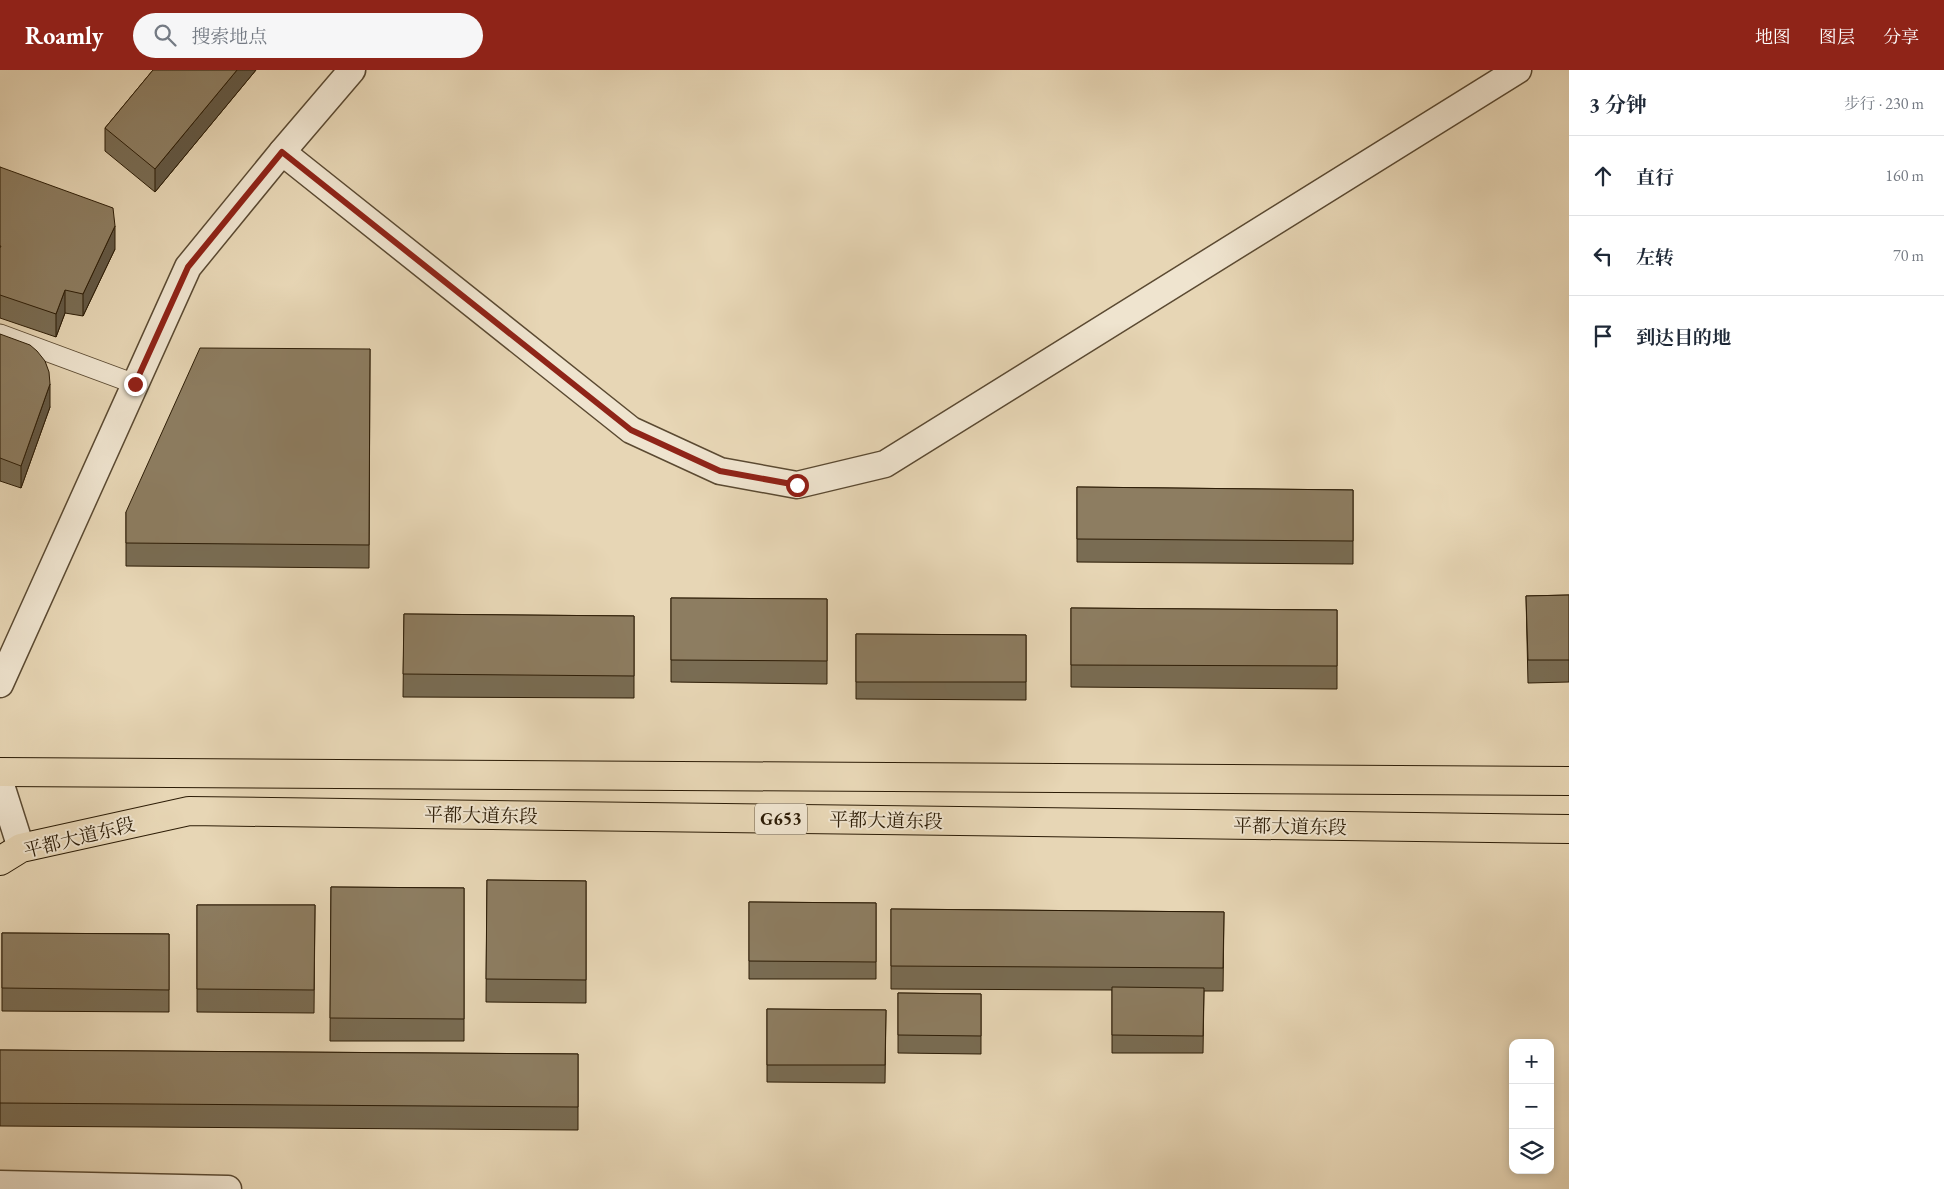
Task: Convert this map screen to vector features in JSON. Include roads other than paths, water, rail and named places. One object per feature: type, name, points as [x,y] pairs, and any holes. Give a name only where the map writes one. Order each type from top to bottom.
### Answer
[{"type":"highway","name":"平都大道东段","points":[[0,772],[1569,781]]},
{"type":"highway","name":"平都大道东段","points":[[11,855],[189,811],[1569,829]]},
{"type":"street","points":[[0,684],[188,267],[352,70]]},
{"type":"street","points":[[282,152],[631,430],[720,471],[797,485],[886,464],[1518,70]]},
{"type":"street","points":[[0,334],[135,384]]},
{"type":"street","points":[[0,782],[11,855]]},
{"type":"street","points":[[0,1184],[228,1189]]}]
